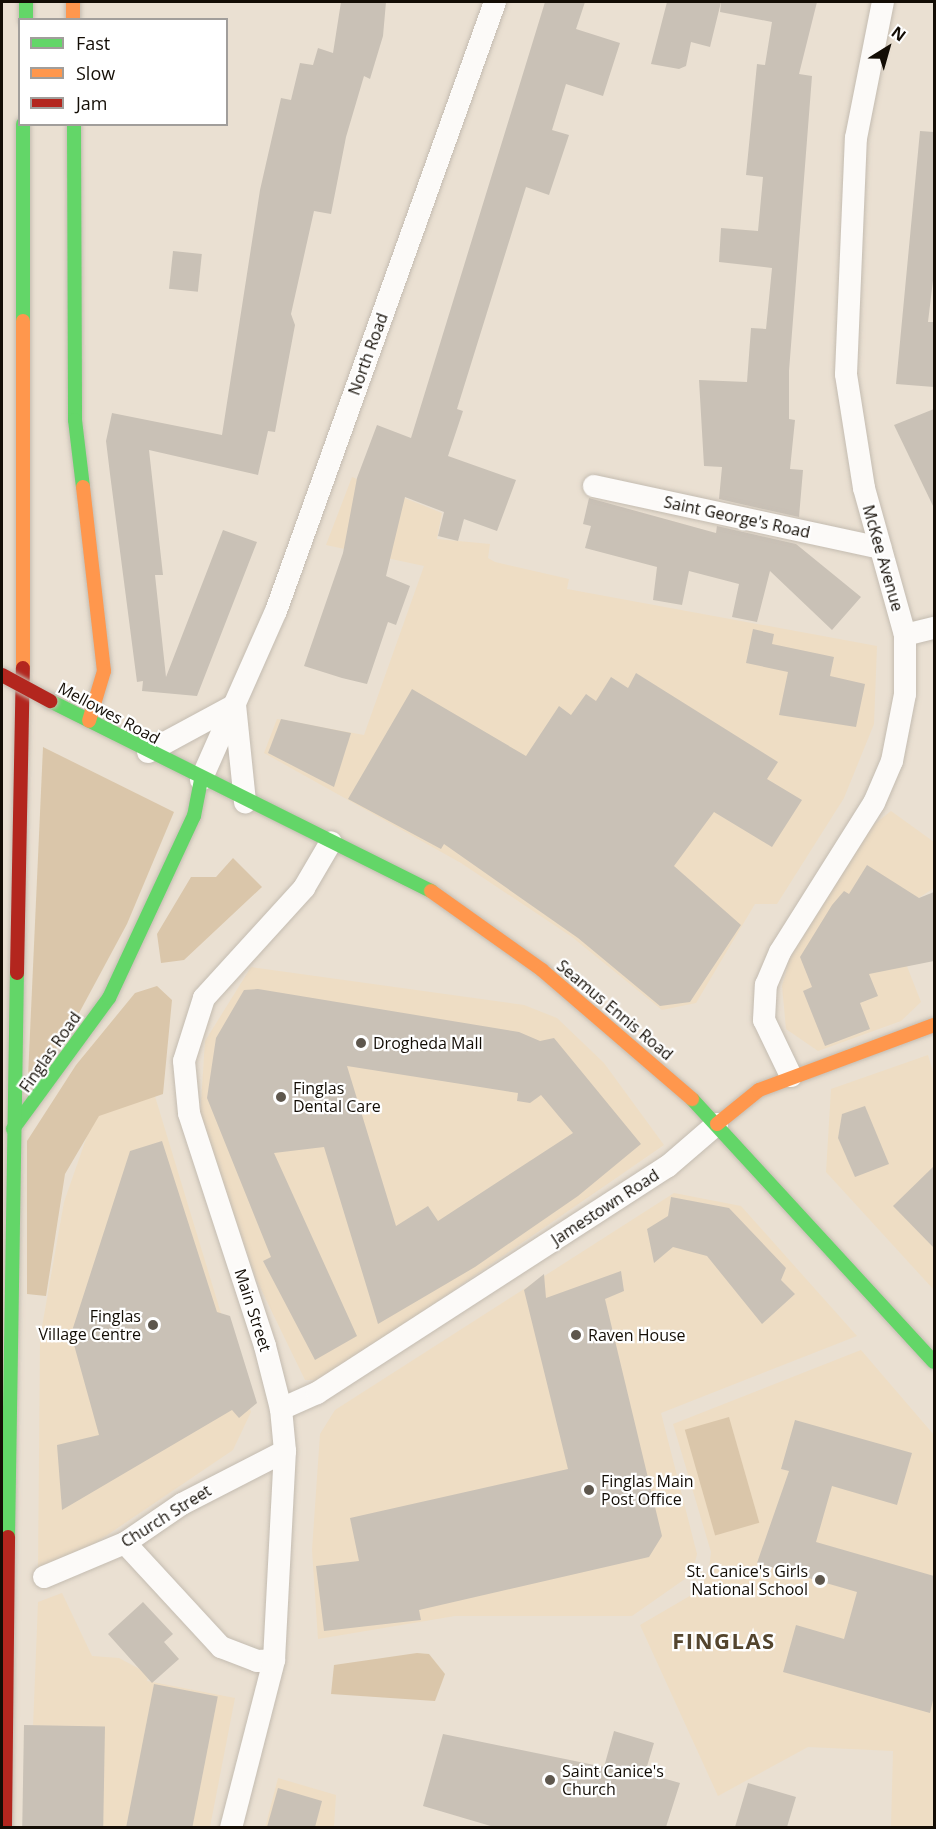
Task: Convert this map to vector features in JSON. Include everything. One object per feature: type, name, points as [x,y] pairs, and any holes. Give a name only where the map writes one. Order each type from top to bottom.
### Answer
[{"type":"main road","points":[[26,18],[27,2]]},
{"type":"main road","points":[[73,2],[74,18]]},
{"type":"main road","points":[[5,1827],[13,1129],[23,872],[22,126]]},
{"type":"main road","points":[[74,126],[75,420],[105,671],[89,721]]},
{"type":"main road","name":"Mellowes Road","points":[[2,675],[201,780]]},
{"type":"main road","name":"Finglas Road","points":[[13,1129],[109,998],[194,816],[201,780]]},
{"type":"main road","name":"Seamus Ennis Road","points":[[201,780],[331,842],[465,912],[542,970],[717,1124],[828,1237],[934,1362]]},
{"type":"main road","name":"Jamestown Road","points":[[717,1124],[740,1102],[791,1076],[934,1025]]},
{"type":"street","name":"North Road","points":[[201,780],[293,567],[495,2]]},
{"type":"street","name":"McKee Avenue","points":[[791,1076],[764,1020],[766,985],[780,952],[874,802],[892,761],[905,694],[905,635],[864,488],[846,374],[856,138],[883,2]]},
{"type":"street","name":"Saint George's Road","points":[[594,486],[880,548]]},
{"type":"street","points":[[905,635],[934,628]]},
{"type":"street","name":"North Road","points":[[235,705],[245,801]]},
{"type":"street","points":[[148,752],[235,705]]},
{"type":"street","name":"Main Street","points":[[231,1827],[274,1660],[285,1451],[281,1409],[189,1113],[184,1061],[204,998],[304,888],[331,842]]},
{"type":"street","name":"Jamestown Road","points":[[281,1409],[317,1393],[667,1167],[717,1124]]},
{"type":"street","name":"Church Street","points":[[44,1576],[125,1544],[182,1504],[285,1451]]},
{"type":"street","points":[[125,1544],[221,1647],[257,1661],[274,1660]]},
{"type":"shaded area","points":[[352,477],[442,513],[437,539],[490,544],[488,558],[495,562],[569,579],[567,589],[877,646],[874,724],[844,798],[777,904],[755,904],[696,1003],[662,1010],[572,937],[461,863],[264,753],[277,719],[364,735],[424,566],[326,545]]},
{"type":"shaded area","points":[[43,747],[174,812],[127,924],[78,1015],[38,1076],[28,1077]]},
{"type":"shaded area","points":[[891,811],[934,842],[934,888],[888,918],[921,1002],[901,1021],[818,1051],[786,1029],[782,986],[790,958],[873,825]]},
{"type":"shaded area","points":[[233,858],[262,887],[184,960],[161,963],[157,934],[191,877],[216,877]]},
{"type":"shaded area","points":[[251,967],[524,1005],[557,1018],[604,1063],[664,1145],[323,1380],[305,1380],[256,1279],[200,1117],[205,1041]]},
{"type":"shaded area","points":[[157,986],[172,1000],[163,1094],[99,1116],[65,1174],[46,1296],[27,1294],[27,1141],[76,1065],[135,993]]},
{"type":"shaded area","points":[[928,1055],[934,1075],[934,1290],[826,1172],[831,1089]]},
{"type":"shaded area","points":[[154,1093],[251,1412],[233,1450],[91,1546],[38,1567],[40,1338],[64,1202],[95,1113]]},
{"type":"shaded area","points":[[674,1193],[741,1206],[857,1336],[661,1413],[697,1554],[692,1574],[632,1616],[455,1616],[318,1639],[312,1550],[320,1434],[335,1410]]},
{"type":"shaded area","name":"St. Canice's Girls National School","points":[[861,1350],[934,1435],[934,1827],[891,1827],[893,1751],[808,1747],[718,1796],[640,1625],[700,1590],[709,1569],[711,1552],[673,1424]]},
{"type":"shaded area","points":[[729,1417],[759,1523],[715,1535],[685,1430]]},
{"type":"shaded area","points":[[62,1593],[92,1656],[119,1658],[149,1674],[147,1681],[235,1698],[210,1827],[29,1828],[38,1602]]},
{"type":"shaded area","points":[[417,1653],[429,1654],[445,1674],[435,1701],[331,1694],[334,1665]]},
{"type":"shaded area","points":[[278,1778],[336,1795],[334,1827],[265,1828]]},
{"type":"building","points":[[341,2],[386,2],[383,36],[370,79],[364,76],[346,137],[331,214],[314,211],[291,314],[295,325],[275,432],[268,431],[258,475],[149,450],[163,575],[155,575],[166,677],[223,530],[257,542],[197,696],[142,691],[143,681],[137,682],[106,441],[112,413],[222,435],[260,190],[281,98],[291,100],[300,63],[313,65],[318,48],[333,53]]},
{"type":"building","points":[[545,2],[585,2],[576,29],[620,43],[603,96],[566,84],[552,130],[569,135],[549,195],[526,187],[457,409],[463,411],[448,456],[516,480],[497,531],[464,519],[458,541],[438,536],[444,512],[405,497],[386,576],[410,586],[396,625],[388,622],[367,684],[304,666],[343,553],[357,478],[377,425],[411,438]]},
{"type":"building","points":[[667,2],[721,2],[710,47],[691,42],[686,66],[679,69],[651,64]]},
{"type":"building","points":[[721,2],[817,2],[799,74],[812,76],[789,371],[789,419],[795,420],[790,469],[803,470],[799,517],[719,499],[722,467],[704,466],[699,380],[747,382],[751,328],[766,329],[772,268],[719,262],[721,228],[758,231],[763,177],[746,175],[757,64],[765,65],[772,22],[720,12]]},
{"type":"building","points":[[920,131],[934,132],[934,272],[928,322],[934,322],[934,387],[896,384]]},
{"type":"building","points":[[173,251],[202,254],[198,292],[169,289]]},
{"type":"building","points":[[934,409],[934,508],[894,425]]},
{"type":"building","points":[[589,498],[716,533],[717,526],[796,544],[861,597],[832,630],[770,571],[757,622],[732,617],[739,584],[689,571],[682,605],[653,600],[657,567],[585,548],[591,526],[583,524]]},
{"type":"building","points":[[753,629],[774,634],[772,644],[834,657],[830,676],[865,684],[856,727],[779,715],[788,672],[746,663]]},
{"type":"building","points":[[636,673],[778,762],[767,779],[802,800],[772,847],[714,812],[674,866],[741,925],[690,1002],[660,1006],[578,938],[444,844],[441,849],[348,799],[412,689],[526,756],[559,706],[571,715],[586,694],[596,701],[611,677],[628,688]]},
{"type":"building","points":[[281,719],[351,733],[334,787],[268,753]]},
{"type":"building","points":[[867,865],[919,898],[934,892],[934,961],[869,974],[878,996],[860,1003],[870,1029],[825,1046],[803,991],[812,987],[800,957],[832,905],[844,891],[849,894]]},
{"type":"building","points":[[258,989],[519,1032],[540,1041],[554,1038],[641,1144],[578,1196],[475,1267],[378,1324],[324,1147],[274,1153],[357,1336],[315,1360],[263,1261],[271,1257],[207,1098],[216,1038],[244,990]],"holes":[[[347,1066],[518,1093],[517,1101],[530,1103],[541,1095],[573,1133],[438,1221],[428,1206],[396,1226]]]},
{"type":"building","points":[[865,1106],[889,1164],[855,1177],[838,1138],[842,1114]]},
{"type":"building","name":"Finglas Village Centre","points":[[162,1141],[217,1312],[230,1316],[257,1403],[239,1418],[232,1410],[62,1510],[57,1445],[99,1435],[71,1334],[130,1151]]},
{"type":"building","points":[[934,1166],[934,1248],[893,1206]]},
{"type":"building","points":[[671,1197],[729,1208],[786,1268],[781,1280],[795,1294],[762,1324],[707,1256],[673,1247],[654,1263],[647,1229],[668,1216]]},
{"type":"building","points":[[621,1271],[624,1291],[605,1299],[662,1536],[649,1557],[419,1610],[421,1620],[324,1631],[316,1566],[359,1561],[350,1518],[568,1469],[524,1290],[544,1274],[546,1298]]},
{"type":"building","points":[[795,1420],[912,1453],[897,1505],[832,1486],[816,1542],[934,1576],[934,1696],[930,1713],[783,1672],[796,1625],[844,1639],[857,1592],[757,1563],[789,1471],[781,1469]]},
{"type":"building","points":[[143,1602],[173,1634],[164,1642],[179,1659],[152,1683],[108,1634]]},
{"type":"building","points":[[154,1684],[218,1696],[192,1828],[126,1827]]},
{"type":"building","points":[[24,1725],[105,1726],[103,1828],[22,1827]]},
{"type":"building","name":"Saint Canice's Church","points":[[614,1731],[654,1743],[645,1773],[680,1783],[666,1827],[494,1827],[423,1806],[443,1734],[604,1767]]},
{"type":"building","points":[[748,1783],[796,1797],[787,1827],[735,1827]]},
{"type":"building","points":[[278,1788],[322,1801],[315,1827],[267,1827]]},
{"type":"traffic: fast","points":[[26,2],[26,18]]},
{"type":"traffic: fast","points":[[23,126],[23,321]]},
{"type":"traffic: fast","points":[[74,126],[75,420],[83,487]]},
{"type":"traffic: fast","points":[[50,701],[431,891]]},
{"type":"traffic: fast","points":[[13,1129],[109,998],[194,816],[201,780]]},
{"type":"traffic: fast","points":[[8,1537],[17,973]]},
{"type":"traffic: fast","points":[[692,1099],[934,1362]]},
{"type":"traffic: slow","points":[[73,2],[73,18]]},
{"type":"traffic: slow","points":[[23,321],[23,668]]},
{"type":"traffic: slow","points":[[83,487],[104,671],[89,721]]},
{"type":"traffic: slow","points":[[431,891],[542,970],[692,1099]]},
{"type":"traffic: slow","points":[[717,1124],[759,1090],[934,1025]]},
{"type":"traffic: jam","points":[[17,973],[23,668]]},
{"type":"traffic: jam","points":[[2,675],[50,701]]},
{"type":"traffic: jam","points":[[5,1828],[8,1537]]},
{"type":"place","name":"Drogheda Mall","points":[[361,1043]]},
{"type":"place","name":"Finglas Dental Care","points":[[281,1097]]},
{"type":"place","name":"Finglas Village Centre","points":[[153,1325]]},
{"type":"place","name":"Raven House","points":[[576,1335]]},
{"type":"place","name":"Finglas Main Post Office","points":[[589,1490]]},
{"type":"place","name":"St. Canice's Girls National School","points":[[820,1580]]},
{"type":"place","name":"Saint Canice's Church","points":[[550,1780]]},
{"type":"district","name":"FINGLAS","points":[[724,1641]]}]
